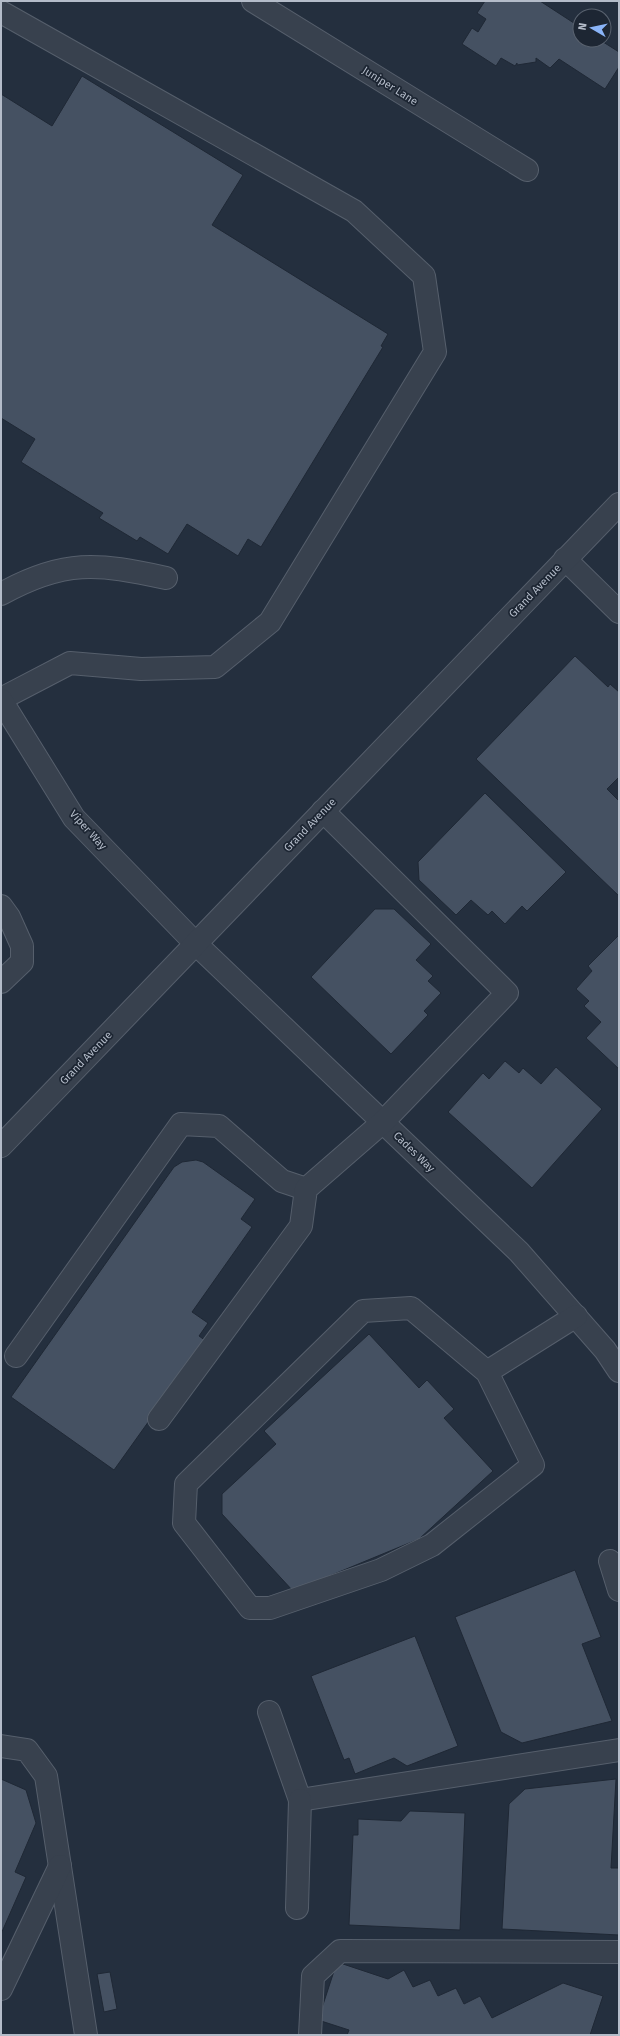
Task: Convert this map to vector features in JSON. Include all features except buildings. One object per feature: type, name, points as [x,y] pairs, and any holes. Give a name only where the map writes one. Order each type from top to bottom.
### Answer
[{"type":"street","name":"Juniper Lane","points":[[253,1],[527,170]]},
{"type":"street","points":[[1,12],[354,211],[424,276],[435,352],[270,622],[215,667],[141,669],[70,663],[1,700]]},
{"type":"street","name":"Grand Avenue","points":[[1,1146],[619,504]]},
{"type":"street","points":[[566,559],[619,612]]},
{"type":"street","points":[[1,594],[24,581],[51,571],[84,566],[121,568],[166,578]]},
{"type":"street","name":"Viper Way","points":[[1,700],[74,818],[196,944]]},
{"type":"street","points":[[158,1419],[301,1226],[306,1189],[383,1122],[507,993],[323,811]]},
{"type":"street","points":[[1,906],[9,917],[22,946],[22,962],[1,982]]},
{"type":"street","name":"Cades Way","points":[[196,944],[519,1252],[606,1350],[619,1371]]},
{"type":"street","points":[[16,1356],[181,1124],[219,1126],[282,1181],[306,1189]]},
{"type":"street","points":[[411,1308],[487,1372],[533,1465],[432,1545],[374,1573],[270,1608],[250,1608],[184,1523],[186,1484],[363,1311],[411,1308]]},
{"type":"street","points":[[487,1372],[576,1316]]},
{"type":"street","points":[[610,1560],[619,1590]]},
{"type":"street","points":[[269,1712],[300,1800],[297,1908]]},
{"type":"street","points":[[1,1746],[27,1750],[46,1776],[86,2035]]},
{"type":"street","points":[[300,1800],[619,1750]]},
{"type":"street","points":[[1,1989],[60,1866]]},
{"type":"street","points":[[310,2035],[313,1976],[340,1951],[619,1952]]}]
